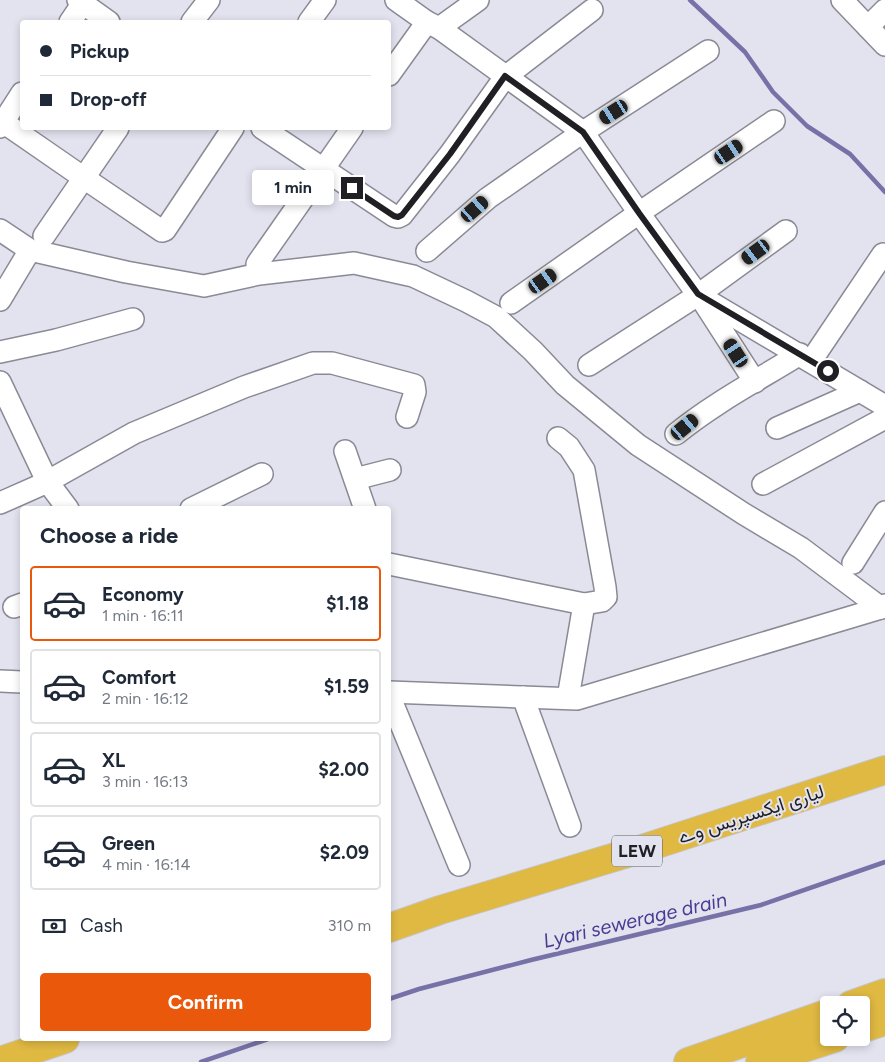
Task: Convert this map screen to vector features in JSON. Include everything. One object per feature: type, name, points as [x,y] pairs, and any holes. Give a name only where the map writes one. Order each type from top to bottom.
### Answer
[{"type":"highway","name":"لیاری ایکسپریس وے","points":[[391,927],[440,910],[648,847],[885,770]]},
{"type":"highway","points":[[870,999],[885,994]]},
{"type":"highway","points":[[688,1062],[820,1015]]},
{"type":"highway","points":[[870,1026],[885,1021]]},
{"type":"highway","points":[[0,1061],[18,1057],[60,1041]]},
{"type":"highway","points":[[760,1062],[820,1043]]},
{"type":"street","points":[[194,20],[209,0]]},
{"type":"street","points":[[310,20],[325,0]]},
{"type":"street","points":[[396,0],[583,132],[698,294],[755,382]]},
{"type":"street","points":[[391,74],[433,25],[478,0]]},
{"type":"street","points":[[842,0],[885,45]]},
{"type":"street","points":[[71,20],[82,1],[106,20]]},
{"type":"street","points":[[265,130],[398,217],[402,215],[450,154],[505,76],[592,10]]},
{"type":"street","points":[[868,27],[885,10]]},
{"type":"street","points":[[427,250],[488,198],[583,132],[708,51]]},
{"type":"street","points":[[20,96],[1,123],[162,231],[165,230],[232,130]]},
{"type":"street","points":[[511,304],[639,213],[774,121]]},
{"type":"street","points":[[0,300],[37,243],[117,130]]},
{"type":"street","points":[[257,264],[351,130]]},
{"type":"street","points":[[0,230],[126,272],[204,286],[259,274],[354,263],[413,276],[496,317],[533,351],[565,385],[638,445],[744,514],[801,548],[883,606]]},
{"type":"street","points":[[590,365],[698,294],[786,231]]},
{"type":"street","points":[[676,434],[718,403],[755,382],[806,358],[883,254]]},
{"type":"street","points":[[698,294],[885,406]]},
{"type":"street","points":[[0,352],[56,340],[133,318]]},
{"type":"street","points":[[0,503],[47,481],[134,433],[244,387],[313,363],[332,364],[414,385],[415,392],[407,417]]},
{"type":"street","points":[[0,382],[47,481],[66,506]]},
{"type":"street","points":[[777,428],[860,391]]},
{"type":"street","points":[[763,484],[885,418]]},
{"type":"street","points":[[391,564],[584,604],[602,601],[606,597],[605,588],[584,470],[569,447],[558,438]]},
{"type":"street","points":[[345,451],[364,506]]},
{"type":"street","points":[[355,479],[390,470]]},
{"type":"street","points":[[197,506],[262,474]]},
{"type":"street","points":[[853,563],[885,512]]},
{"type":"street","points":[[568,698],[584,604]]},
{"type":"street","points":[[391,694],[577,699],[883,606]]},
{"type":"street","points":[[0,680],[20,682]]},
{"type":"street","points":[[523,697],[570,826]]},
{"type":"street","points":[[391,699],[459,864]]},
{"type":"waterway","points":[[690,0],[745,52],[773,92],[807,126],[850,154],[885,192]]},
{"type":"waterway","name":"Lyari sewerage drain","points":[[391,998],[419,989],[531,960],[761,905],[885,862]]},
{"type":"waterway","name":"Lyari sewerage drain","points":[[201,1062],[262,1041]]},
{"type":"route","points":[[352,188],[394,216],[402,215],[450,154],[505,76],[583,132],[698,294],[828,371]]}]
